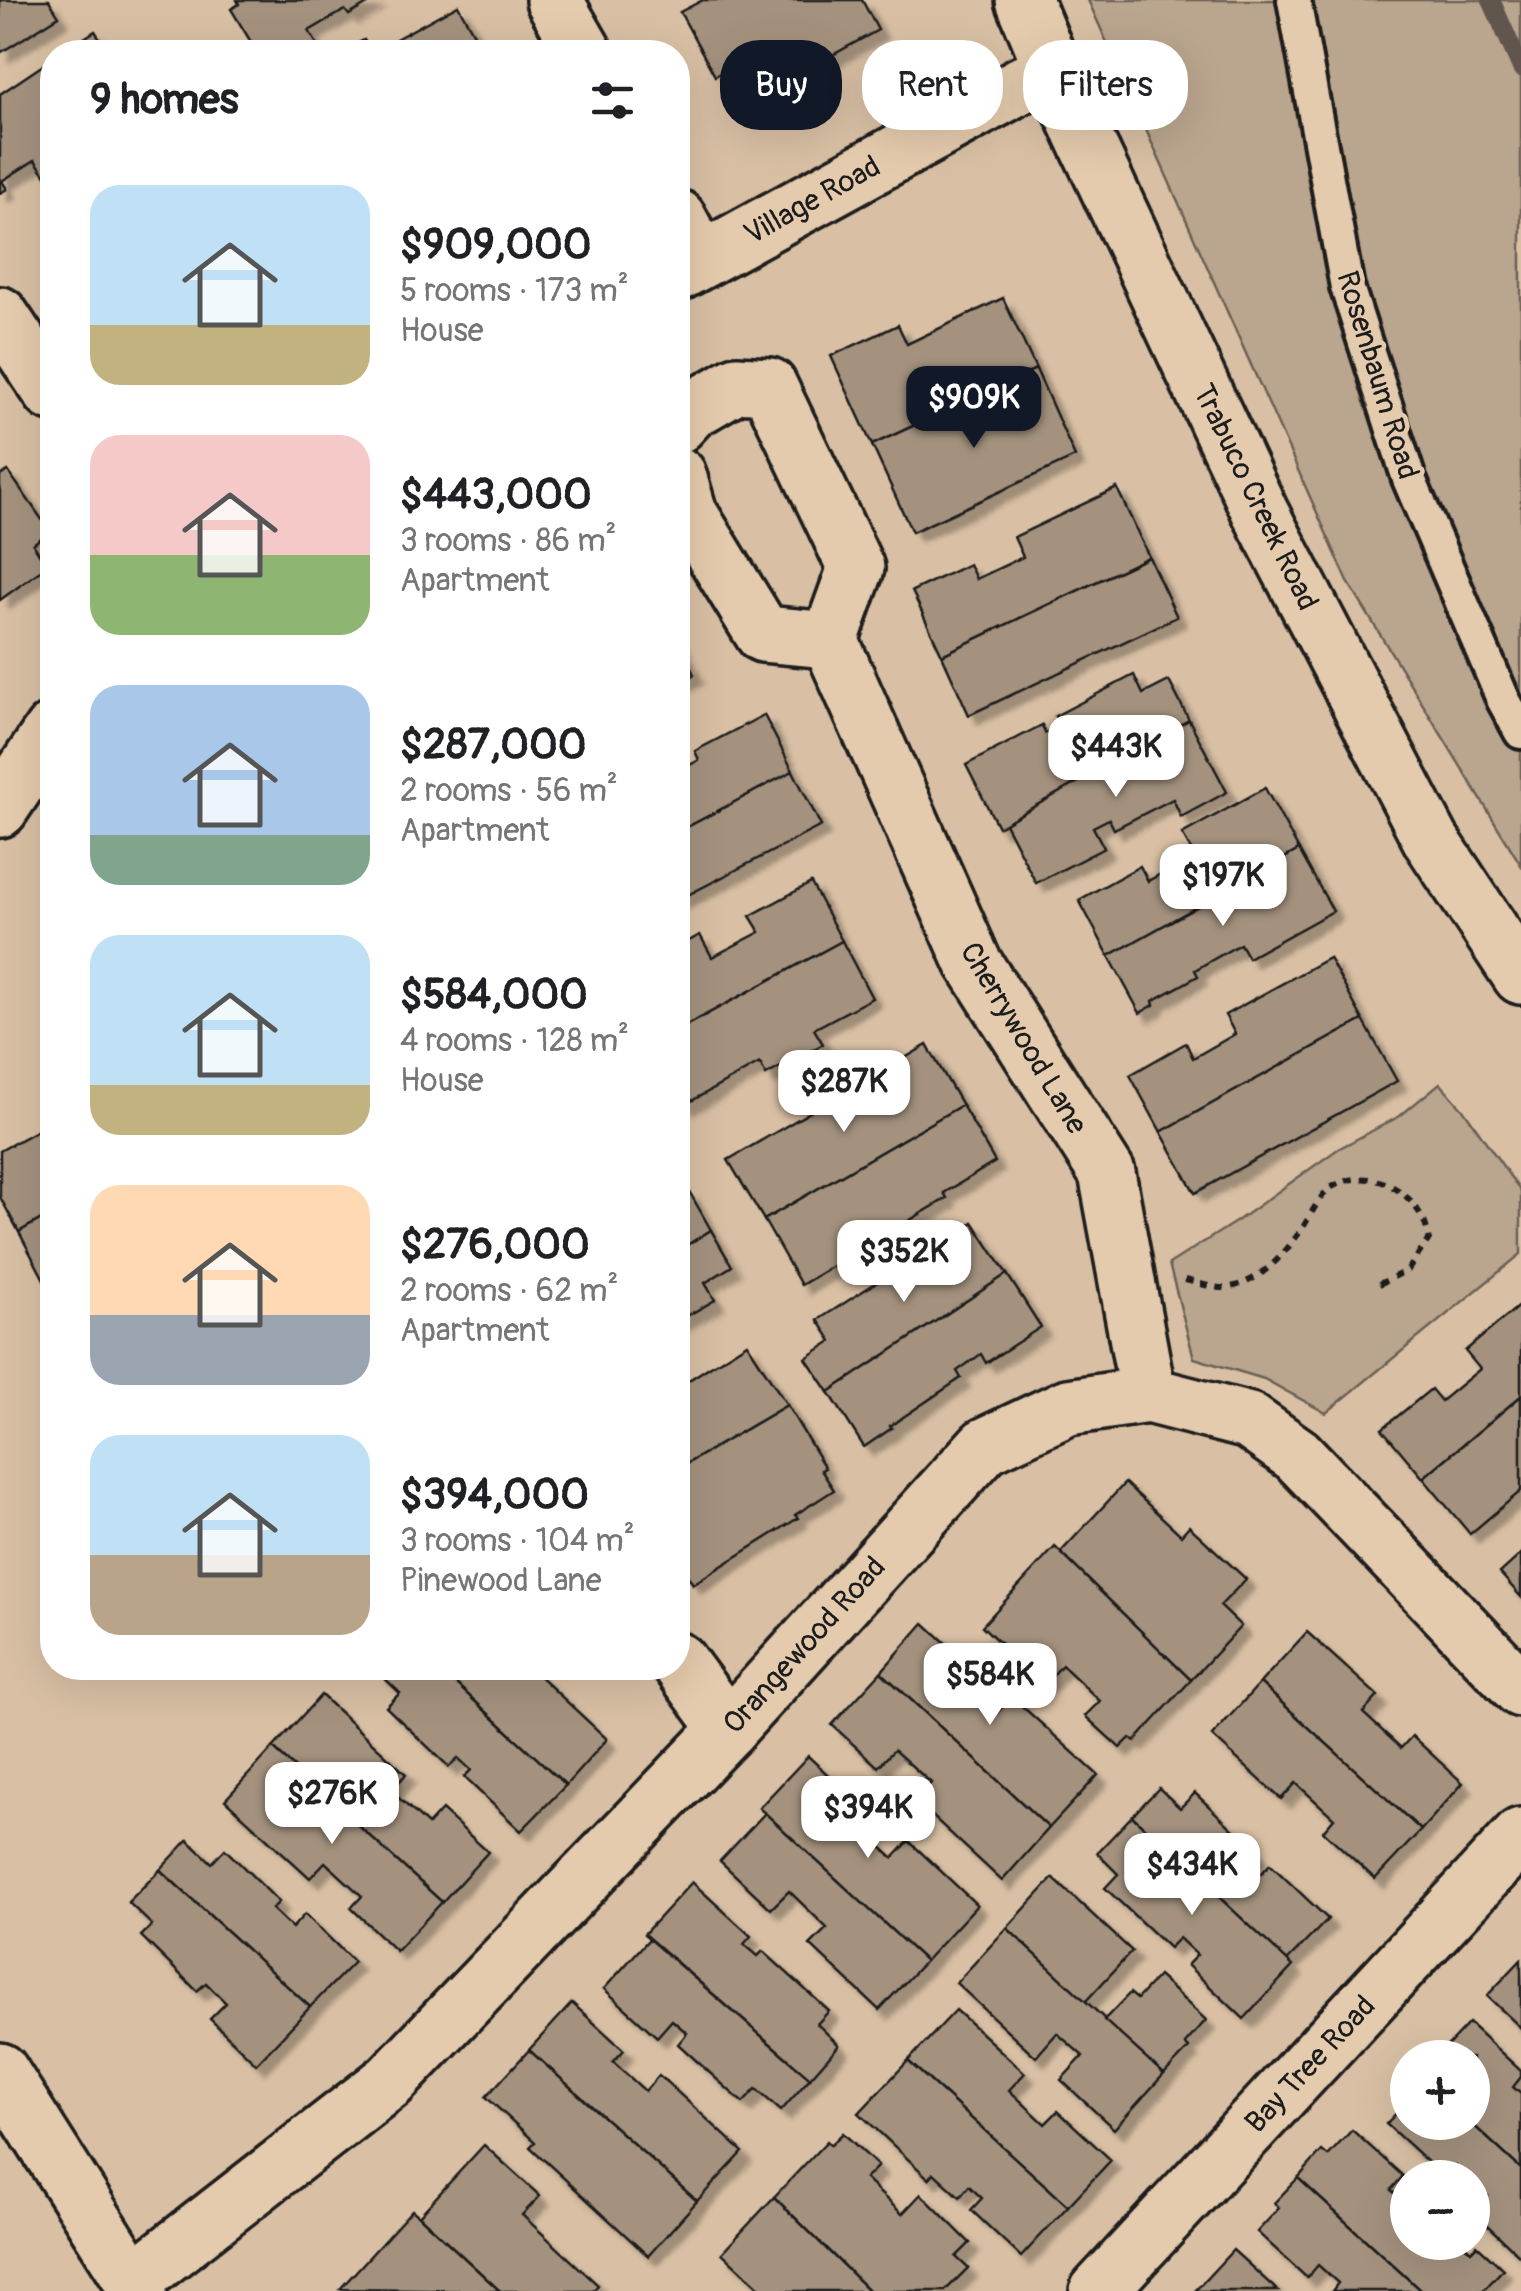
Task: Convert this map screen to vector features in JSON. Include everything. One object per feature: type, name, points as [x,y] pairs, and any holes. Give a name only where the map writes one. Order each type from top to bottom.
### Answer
[{"type":"street","points":[[554,0],[577,40]]},
{"type":"street","name":"Trabuco Creek Road","points":[[1024,0],[1040,40]]},
{"type":"street","name":"Village Road","points":[[690,249],[1023,82]]},
{"type":"street","name":"Trabuco Creek Road","points":[[1081,130],[1260,512],[1431,840],[1521,976]]},
{"type":"street","points":[[0,315],[40,375]]},
{"type":"street","points":[[690,412],[737,384],[769,386],[856,568],[830,640],[763,634],[690,515]]},
{"type":"street","name":"Cherrywood Lane","points":[[830,640],[973,962],[1107,1174],[1148,1395]]},
{"type":"street","points":[[0,809],[40,748]]},
{"type":"street","name":"Orangewood Road","points":[[135,2286],[390,2081],[728,1729],[985,1446],[1068,1407],[1148,1395],[1249,1421],[1297,1454],[1521,1689]]},
{"type":"street","points":[[690,1677],[728,1729]]},
{"type":"street","name":"Bay Tree Road","points":[[1098,2291],[1521,1836]]},
{"type":"street","points":[[0,2071],[135,2286]]},
{"type":"lane","name":"Rosenbaum Road","points":[[1294,0],[1348,287],[1408,479],[1521,732]]},
{"type":"path","points":[[1125,1269],[1223,1288],[1254,1277],[1287,1254],[1328,1189],[1349,1179],[1374,1178],[1407,1194],[1426,1219],[1429,1239],[1408,1270],[1379,1284]]},
{"type":"shaded area","points":[[1088,0],[1521,0],[1521,865],[1348,582],[1146,130],[1188,130],[1188,40],[1106,40]]},
{"type":"shaded area","points":[[1440,1083],[1521,1192],[1521,1254],[1326,1413],[1264,1379],[1194,1358],[1169,1264],[1338,1149],[1400,1116]]},
{"type":"building","points":[[0,0],[49,0],[59,16],[0,53]]},
{"type":"building","points":[[237,0],[374,0],[349,15],[345,10],[309,31],[314,40],[250,40],[231,9],[239,4]]},
{"type":"building","points":[[703,0],[862,0],[878,30],[842,50],[842,40],[720,40],[720,73],[715,76],[680,12]]},
{"type":"building","points":[[458,5],[477,40],[394,40]]},
{"type":"building","points":[[95,31],[101,40],[81,40]]},
{"type":"building","points":[[40,67],[40,167],[35,160],[2,181],[7,189],[0,193],[0,94]]},
{"type":"building","points":[[1003,298],[1036,369],[872,445],[831,356],[898,325],[907,344]]},
{"type":"building","points":[[1036,369],[1075,457],[912,532],[872,445]]},
{"type":"building","points":[[8,471],[40,517],[40,539],[33,544],[40,555],[40,571],[0,600],[0,476]]},
{"type":"building","points":[[1117,488],[1149,557],[942,655],[912,591],[969,564],[976,579],[1023,557],[1014,537]]},
{"type":"building","points":[[1149,557],[1177,617],[969,715],[942,655]]},
{"type":"building","points":[[1134,675],[1143,694],[1169,681],[1189,720],[998,827],[966,765],[1042,725],[1045,733],[1060,726],[1055,716]]},
{"type":"building","points":[[764,715],[793,771],[690,826],[690,765],[699,760],[695,751]]},
{"type":"building","points":[[1189,720],[1227,792],[1181,817],[1173,799],[1114,829],[1109,819],[1093,827],[1104,848],[1036,883],[1005,823]]},
{"type":"building","points":[[793,771],[821,826],[690,894],[690,826]]},
{"type":"building","points":[[1265,788],[1299,850],[1109,956],[1079,900],[1140,866],[1148,881],[1194,855],[1182,834]]},
{"type":"building","points":[[1299,850],[1333,911],[1248,958],[1240,944],[1195,970],[1198,976],[1153,1001],[1154,1005],[1140,1013],[1109,956]]},
{"type":"building","points":[[811,883],[842,941],[690,1023],[690,940],[700,935],[712,957],[760,932],[750,916]]},
{"type":"building","points":[[842,941],[872,998],[814,1029],[823,1044],[766,1075],[760,1063],[690,1102],[690,1023]]},
{"type":"building","points":[[1329,958],[1363,1020],[1161,1132],[1130,1075],[1186,1043],[1193,1058],[1235,1034],[1225,1015]]},
{"type":"building","points":[[1363,1020],[1397,1081],[1195,1193],[1161,1132]]},
{"type":"building","points":[[927,1045],[962,1105],[764,1220],[728,1160],[829,1101],[840,1120],[883,1095],[873,1077]]},
{"type":"building","points":[[962,1105],[995,1162],[944,1193],[947,1198],[801,1285],[764,1220]]},
{"type":"building","points":[[40,1129],[40,1220],[19,1232],[0,1197],[0,1151]]},
{"type":"building","points":[[690,1193],[711,1230],[690,1243]]},
{"type":"building","points":[[40,1220],[40,1272],[19,1232]]},
{"type":"building","points":[[973,1222],[1007,1274],[829,1392],[806,1358],[832,1341],[818,1320],[891,1273],[898,1285],[914,1275],[907,1264]]},
{"type":"building","points":[[711,1230],[732,1266],[705,1283],[715,1300],[690,1314],[690,1243]]},
{"type":"building","points":[[1007,1274],[1041,1327],[986,1363],[981,1354],[957,1371],[961,1378],[864,1447],[829,1392]]},
{"type":"building","points":[[1521,1304],[1521,1396],[1423,1478],[1382,1429],[1431,1389],[1441,1401],[1480,1369],[1465,1351]]},
{"type":"building","points":[[747,1343],[787,1405],[690,1462],[690,1379]]},
{"type":"building","points":[[1521,1396],[1521,1491],[1470,1534],[1423,1478]]},
{"type":"building","points":[[787,1405],[834,1490],[795,1515],[798,1518],[693,1584],[690,1462]]},
{"type":"building","points":[[1125,1483],[1181,1535],[1189,1526],[1246,1579],[1220,1606],[1241,1626],[1191,1680],[1060,1553]]},
{"type":"building","points":[[1055,1547],[1191,1680],[1135,1741],[1130,1738],[1120,1748],[1085,1716],[1100,1701],[1062,1665],[1044,1685],[982,1626]]},
{"type":"building","points":[[1521,1554],[1521,1597],[1500,1573]]},
{"type":"building","points":[[924,1623],[972,1667],[960,1679],[997,1713],[1012,1697],[1098,1775],[1049,1828],[881,1672]]},
{"type":"building","points":[[1307,1632],[1378,1696],[1363,1713],[1401,1748],[1412,1736],[1463,1783],[1421,1830],[1260,1683]]},
{"type":"building","points":[[881,1672],[1049,1828],[1002,1881],[916,1801],[931,1783],[894,1750],[878,1767],[832,1725]]},
{"type":"building","points":[[386,1680],[452,1680],[566,1785],[521,1831],[464,1777],[471,1770],[458,1758],[449,1767],[386,1707],[400,1693]]},
{"type":"building","points":[[452,1680],[544,1680],[607,1739],[566,1785]]},
{"type":"building","points":[[1260,1683],[1421,1830],[1375,1879],[1323,1831],[1334,1818],[1296,1783],[1281,1799],[1212,1736]]},
{"type":"building","points":[[321,1695],[406,1774],[391,1791],[428,1825],[442,1810],[488,1852],[442,1902],[273,1748]]},
{"type":"building","points":[[273,1748],[442,1902],[396,1951],[351,1908],[362,1896],[325,1862],[310,1878],[225,1800]]},
{"type":"building","points":[[808,1756],[861,1806],[850,1818],[893,1858],[909,1841],[977,1905],[925,1961],[759,1808]]},
{"type":"building","points":[[1159,1788],[1180,1808],[1195,1793],[1258,1853],[1249,1863],[1261,1874],[1270,1864],[1328,1919],[1287,1961],[1132,1816]]},
{"type":"building","points":[[765,1813],[925,1961],[879,2010],[810,1945],[827,1928],[789,1891],[771,1909],[720,1861]]},
{"type":"building","points":[[1132,1816],[1293,1966],[1244,2019],[1187,1965],[1197,1955],[1179,1938],[1169,1948],[1105,1888],[1118,1874],[1097,1853]]},
{"type":"building","points":[[188,1840],[212,1863],[225,1849],[279,1902],[272,1909],[292,1928],[305,1914],[354,1962],[310,2007],[160,1870]]},
{"type":"building","points":[[160,1870],[310,2007],[256,2064],[210,2019],[226,2003],[206,1983],[197,1991],[141,1936],[152,1925],[128,1902]]},
{"type":"building","points":[[1053,1878],[1132,1951],[1085,2002],[1007,1928]]},
{"type":"building","points":[[692,1882],[751,1936],[744,1944],[758,1956],[763,1951],[829,2011],[817,2024],[839,2045],[810,2078],[644,1934]]},
{"type":"building","points":[[1007,1928],[1164,2074],[1114,2129],[1061,2080],[1083,2056],[1057,2033],[1036,2057],[956,1983]]},
{"type":"building","points":[[649,1939],[810,2078],[781,2111],[756,2089],[743,2103],[678,2044],[687,2033],[672,2020],[657,2037],[604,1989]]},
{"type":"building","points":[[1521,1960],[1521,2028],[1487,1996]]},
{"type":"building","points":[[1158,1976],[1206,2020],[1185,2044],[1189,2048],[1164,2074],[1104,2020],[1130,1993],[1137,1999]]},
{"type":"building","points":[[572,2003],[624,2050],[613,2062],[645,2091],[659,2075],[743,2152],[697,2201],[529,2050]]},
{"type":"building","points":[[956,2010],[1025,2073],[1009,2090],[1045,2124],[1058,2111],[1111,2160],[1068,2206],[908,2061]]},
{"type":"building","points":[[1469,2023],[1487,2040],[1453,2040]]},
{"type":"building","points":[[1490,2042],[1521,2071],[1513,2087],[1521,2094],[1521,2169],[1490,2140]]},
{"type":"building","points":[[529,2050],[697,2201],[648,2256],[530,2147],[535,2142],[486,2097]]},
{"type":"building","points":[[908,2061],[1068,2206],[1021,2257],[971,2210],[982,2198],[969,2186],[960,2197],[934,2173],[929,2179],[859,2113]]},
{"type":"building","points":[[1352,2130],[1390,2164],[1390,2260],[1490,2257],[1503,2269],[1483,2291],[1421,2291],[1298,2178],[1322,2151],[1328,2156]]},
{"type":"building","points":[[843,2133],[878,2166],[865,2179],[902,2214],[921,2194],[970,2243],[956,2257],[968,2268],[945,2291],[869,2291],[774,2197],[827,2141],[831,2145]]},
{"type":"building","points":[[1404,2140],[1490,2140],[1521,2169],[1521,2257],[1490,2228],[1490,2160],[1425,2160]]},
{"type":"building","points":[[484,2145],[540,2196],[522,2215],[598,2285],[593,2291],[500,2291],[419,2216]]},
{"type":"building","points":[[1298,2178],[1421,2291],[1332,2291],[1338,2283],[1318,2265],[1307,2278],[1257,2232],[1279,2208],[1274,2203]]},
{"type":"building","points":[[774,2197],[869,2291],[763,2291],[722,2253]]},
{"type":"building","points":[[412,2210],[419,2216],[500,2291],[340,2289]]},
{"type":"building","points":[[1233,2250],[1278,2291],[1195,2291]]},
{"type":"waterway","points":[[1491,0],[1521,68]]}]
